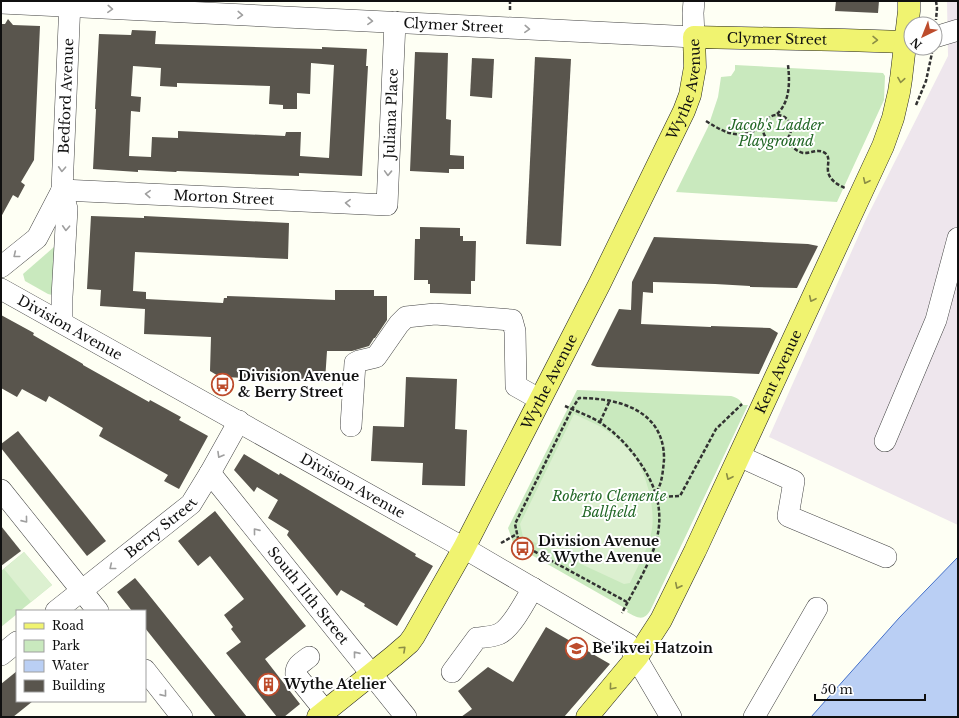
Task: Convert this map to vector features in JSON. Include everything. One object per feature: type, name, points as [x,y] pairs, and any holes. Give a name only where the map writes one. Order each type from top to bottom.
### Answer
[{"type":"main road","name":"Kent Avenue","points":[[909,1],[909,16]]},
{"type":"main road","name":"Clymer Street","points":[[694,37],[903,42]]},
{"type":"main road","name":"Wythe Avenue","points":[[321,714],[409,643],[464,548],[603,276],[684,112],[690,95],[695,67],[694,37]]},
{"type":"main road","name":"Kent Avenue","points":[[587,717],[636,657],[661,620],[883,146],[896,105],[905,56]]},
{"type":"street","name":"Wythe Avenue","points":[[694,1],[694,37]]},
{"type":"street","name":"Clymer Street","points":[[1,4],[70,4],[694,37]]},
{"type":"street","name":"Bedford Avenue","points":[[62,322],[67,209],[62,190],[70,4]]},
{"type":"street","name":"Juliana Place","points":[[387,205],[395,22]]},
{"type":"street","points":[[943,35],[958,30]]},
{"type":"street","name":"Bedford Avenue","points":[[1,267],[37,238],[62,190]]},
{"type":"street","name":"Morton Street","points":[[62,190],[387,205]]},
{"type":"street","points":[[885,442],[936,320],[958,238]]},
{"type":"street","name":"Division Avenue","points":[[1,289],[464,548],[628,644],[671,717]]},
{"type":"street","points":[[351,426],[355,363],[376,357],[399,324],[406,317],[435,314],[512,320],[515,331],[516,386],[539,399]]},
{"type":"street","name":"Berry Street","points":[[57,610],[191,504],[239,421]]},
{"type":"street","points":[[739,456],[794,481],[788,516],[886,557]]},
{"type":"street","name":"South 11th Street","points":[[210,473],[406,717]]},
{"type":"street","points":[[1,490],[97,610]]},
{"type":"street","points":[[452,672],[477,638],[500,634],[507,628],[533,588]]},
{"type":"street","points":[[754,717],[817,608]]},
{"type":"street","points":[[1,655],[16,643]]},
{"type":"street","points":[[309,657],[297,666],[296,675],[321,714]]},
{"type":"street","points":[[146,671],[182,717]]},
{"type":"path","points":[[936,1],[937,8]]},
{"type":"path","points":[[777,114],[788,119],[791,124],[791,132],[789,136],[786,140],[777,143],[768,140],[763,131],[764,124],[767,119],[781,111],[784,104],[788,92],[788,65]]},
{"type":"path","points":[[706,122],[730,134],[747,134],[764,126]]},
{"type":"path","points":[[786,140],[793,148],[803,153],[820,151],[825,153],[829,160],[828,171],[830,177],[837,184],[849,191]]},
{"type":"path","points":[[627,602],[519,543],[515,524],[578,398],[610,400],[640,411],[649,419],[662,439],[664,451],[664,466],[658,490],[656,492]]},
{"type":"path","points":[[600,422],[610,400]]},
{"type":"path","points":[[657,497],[680,496],[716,429],[743,403]]},
{"type":"path","points":[[565,406],[600,422],[616,434],[627,445],[646,472],[656,492],[660,519],[656,540],[650,557],[622,613]]},
{"type":"path","points":[[501,543],[517,534]]},
{"type":"shaded area","points":[[947,1],[958,1],[958,525],[769,437],[866,219],[948,56]]},
{"type":"green space","name":"Jacob's Ladder Playground","points":[[735,65],[883,73],[885,76],[884,100],[837,202],[676,192],[708,127],[718,97],[721,77],[731,76],[735,70]]},
{"type":"green space","points":[[54,247],[58,249],[56,296],[48,294],[25,281],[23,274]]},
{"type":"green space","name":"Roberto Clemente Ballfield","points":[[577,390],[731,396],[738,399],[743,405],[748,405],[651,609],[646,616],[640,618],[627,612],[628,610],[514,545],[508,528]]},
{"type":"green space","points":[[574,414],[601,427],[621,442],[635,458],[646,482],[651,502],[653,521],[651,536],[630,583],[624,584],[523,537],[520,524]]},
{"type":"green space","points":[[24,552],[52,585],[21,610],[16,610],[16,615],[1,627],[1,571]]},
{"type":"green space","points":[[24,552],[52,585],[31,602],[4,569]]},
{"type":"water","points":[[958,557],[958,717],[811,717],[899,618]]},
{"type":"building","points":[[836,1],[879,1],[878,13],[835,11]]},
{"type":"building","points":[[8,19],[13,25],[40,26],[34,160],[21,182],[25,185],[18,198],[13,195],[1,217],[1,24],[5,24]]},
{"type":"building","points":[[132,30],[156,31],[155,44],[367,49],[366,66],[368,66],[362,176],[299,173],[299,176],[138,170],[138,172],[93,169],[99,34],[131,35]],"holes":[[[311,63],[334,65],[329,158],[300,156],[301,132],[286,132],[285,136],[178,131],[178,138],[152,137],[151,157],[129,156],[131,111],[140,112],[141,97],[131,96],[133,66],[161,68],[160,86],[177,87],[177,83],[270,86],[269,104],[283,105],[283,109],[297,109],[297,93],[310,94]]]},
{"type":"building","points":[[415,52],[448,53],[446,119],[451,120],[450,155],[464,156],[464,169],[449,169],[449,173],[410,171]]},
{"type":"building","points":[[535,57],[571,59],[561,246],[526,244]]},
{"type":"building","points":[[472,58],[494,59],[492,98],[470,96]]},
{"type":"building","points":[[91,216],[144,218],[144,216],[289,223],[288,259],[135,252],[133,291],[146,292],[146,299],[223,303],[224,298],[227,298],[227,296],[335,300],[335,290],[374,290],[374,296],[387,296],[387,320],[369,346],[352,351],[327,351],[325,381],[220,377],[210,371],[211,337],[144,334],[145,309],[100,306],[101,290],[87,289]]},
{"type":"building","points":[[420,227],[460,228],[460,236],[463,236],[463,241],[476,241],[475,281],[471,281],[471,294],[430,293],[430,284],[428,284],[428,280],[414,280],[415,239],[420,239]]},
{"type":"building","points":[[654,237],[808,244],[818,246],[797,288],[653,282],[653,293],[643,292],[641,324],[770,328],[778,333],[759,374],[597,367],[591,365],[619,309],[631,310],[632,282]]},
{"type":"building","points":[[1,315],[34,333],[33,335],[83,365],[149,402],[150,400],[181,417],[179,420],[208,436],[179,489],[164,481],[168,475],[99,436],[103,428],[49,396],[46,402],[22,389],[17,397],[1,388]]},
{"type":"building","points":[[406,377],[457,379],[455,429],[467,430],[465,486],[422,485],[423,463],[371,461],[373,426],[404,427]]},
{"type":"building","points":[[18,431],[106,541],[87,556],[1,448],[1,444]]},
{"type":"building","points":[[244,454],[279,475],[280,473],[302,486],[416,554],[415,556],[433,566],[397,626],[364,606],[365,604],[341,590],[337,596],[287,535],[289,531],[268,518],[278,500],[257,487],[254,492],[234,470]]},
{"type":"building","points":[[215,511],[306,626],[265,659],[300,704],[284,717],[277,717],[226,653],[241,642],[231,629],[233,627],[224,615],[244,599],[210,556],[198,566],[178,541]]},
{"type":"building","points":[[1,526],[21,551],[1,566]]},
{"type":"building","points":[[135,578],[247,717],[216,717],[146,629],[146,610],[131,610],[117,592]]},
{"type":"building","points":[[546,627],[610,664],[564,717],[461,717],[472,709],[458,691],[488,667],[513,682]]},
{"type":"building","points":[[16,672],[16,702],[32,702],[13,717],[1,717],[1,684]]},
{"type":"place","name":"Division Avenue & Berry Street","points":[[222,384]]},
{"type":"place","name":"Division Avenue & Wythe Avenue","points":[[522,549]]},
{"type":"place","name":"Be'ikvei Hatzoin","points":[[577,648]]},
{"type":"place","name":"Wythe Atelier","points":[[268,684]]}]
